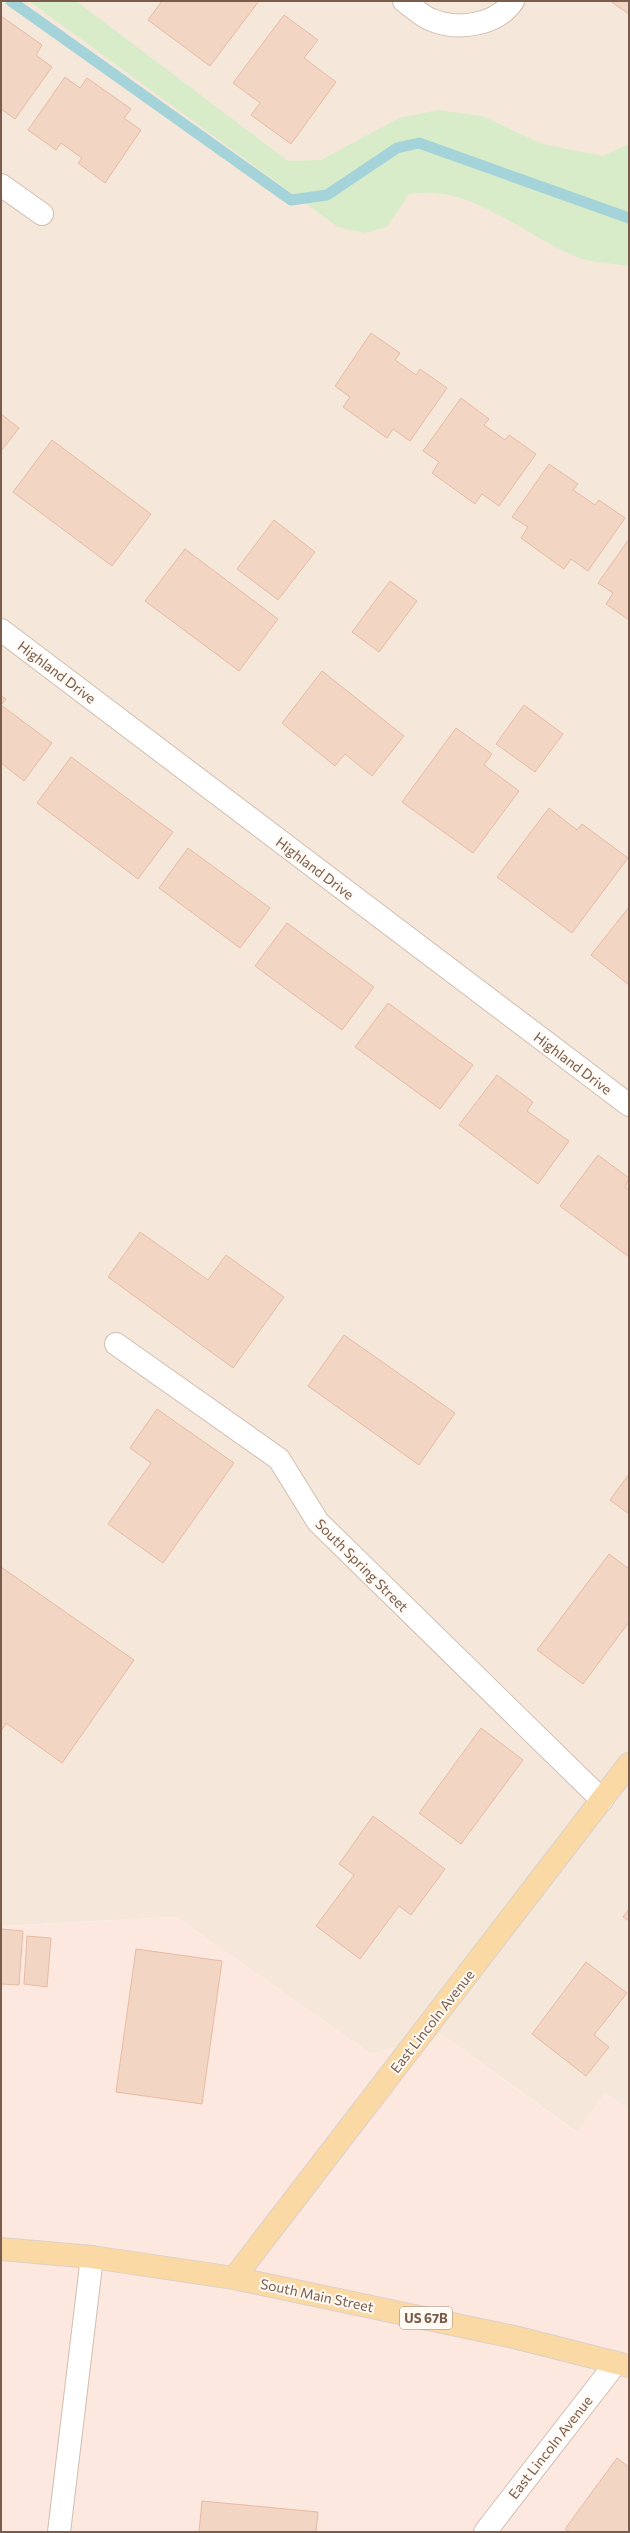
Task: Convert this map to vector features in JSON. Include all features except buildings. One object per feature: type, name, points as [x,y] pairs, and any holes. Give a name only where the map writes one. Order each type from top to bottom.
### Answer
[{"type":"main road","name":"East Lincoln Avenue","points":[[234,2278],[629,1764]]},
{"type":"main road","name":"South Main Street","points":[[1,2249],[92,2257],[234,2278],[514,2337],[623,2364]]},
{"type":"street","points":[[404,1],[432,20],[467,27],[507,10],[513,1]]},
{"type":"street","points":[[1,185],[42,214]]},
{"type":"street","name":"Highland Drive","points":[[1,630],[629,1105]]},
{"type":"street","name":"South Spring Street","points":[[116,1344],[279,1459],[318,1522],[602,1800]]},
{"type":"street","points":[[58,2532],[92,2257]]},
{"type":"street","name":"East Lincoln Avenue","points":[[485,2532],[623,2364]]},
{"type":"shaded area","points":[[1,1],[629,1],[629,2110],[605,2093],[578,2133],[441,2034],[371,2054],[176,1917],[1,1926]]},
{"type":"shaded area","points":[[176,1917],[371,2054],[441,2034],[577,2133],[605,2093],[629,2110],[629,2532],[1,2532],[1,1926]]},
{"type":"green space","points":[[29,1],[76,1],[288,161],[321,160],[399,118],[438,110],[482,116],[542,144],[603,156],[629,144],[629,266],[578,258],[494,212],[474,203],[453,196],[432,193],[409,194],[387,227],[365,233],[338,227]]},
{"type":"waterway","points":[[11,1],[291,200],[327,195],[397,148],[419,143],[629,218]]}]
